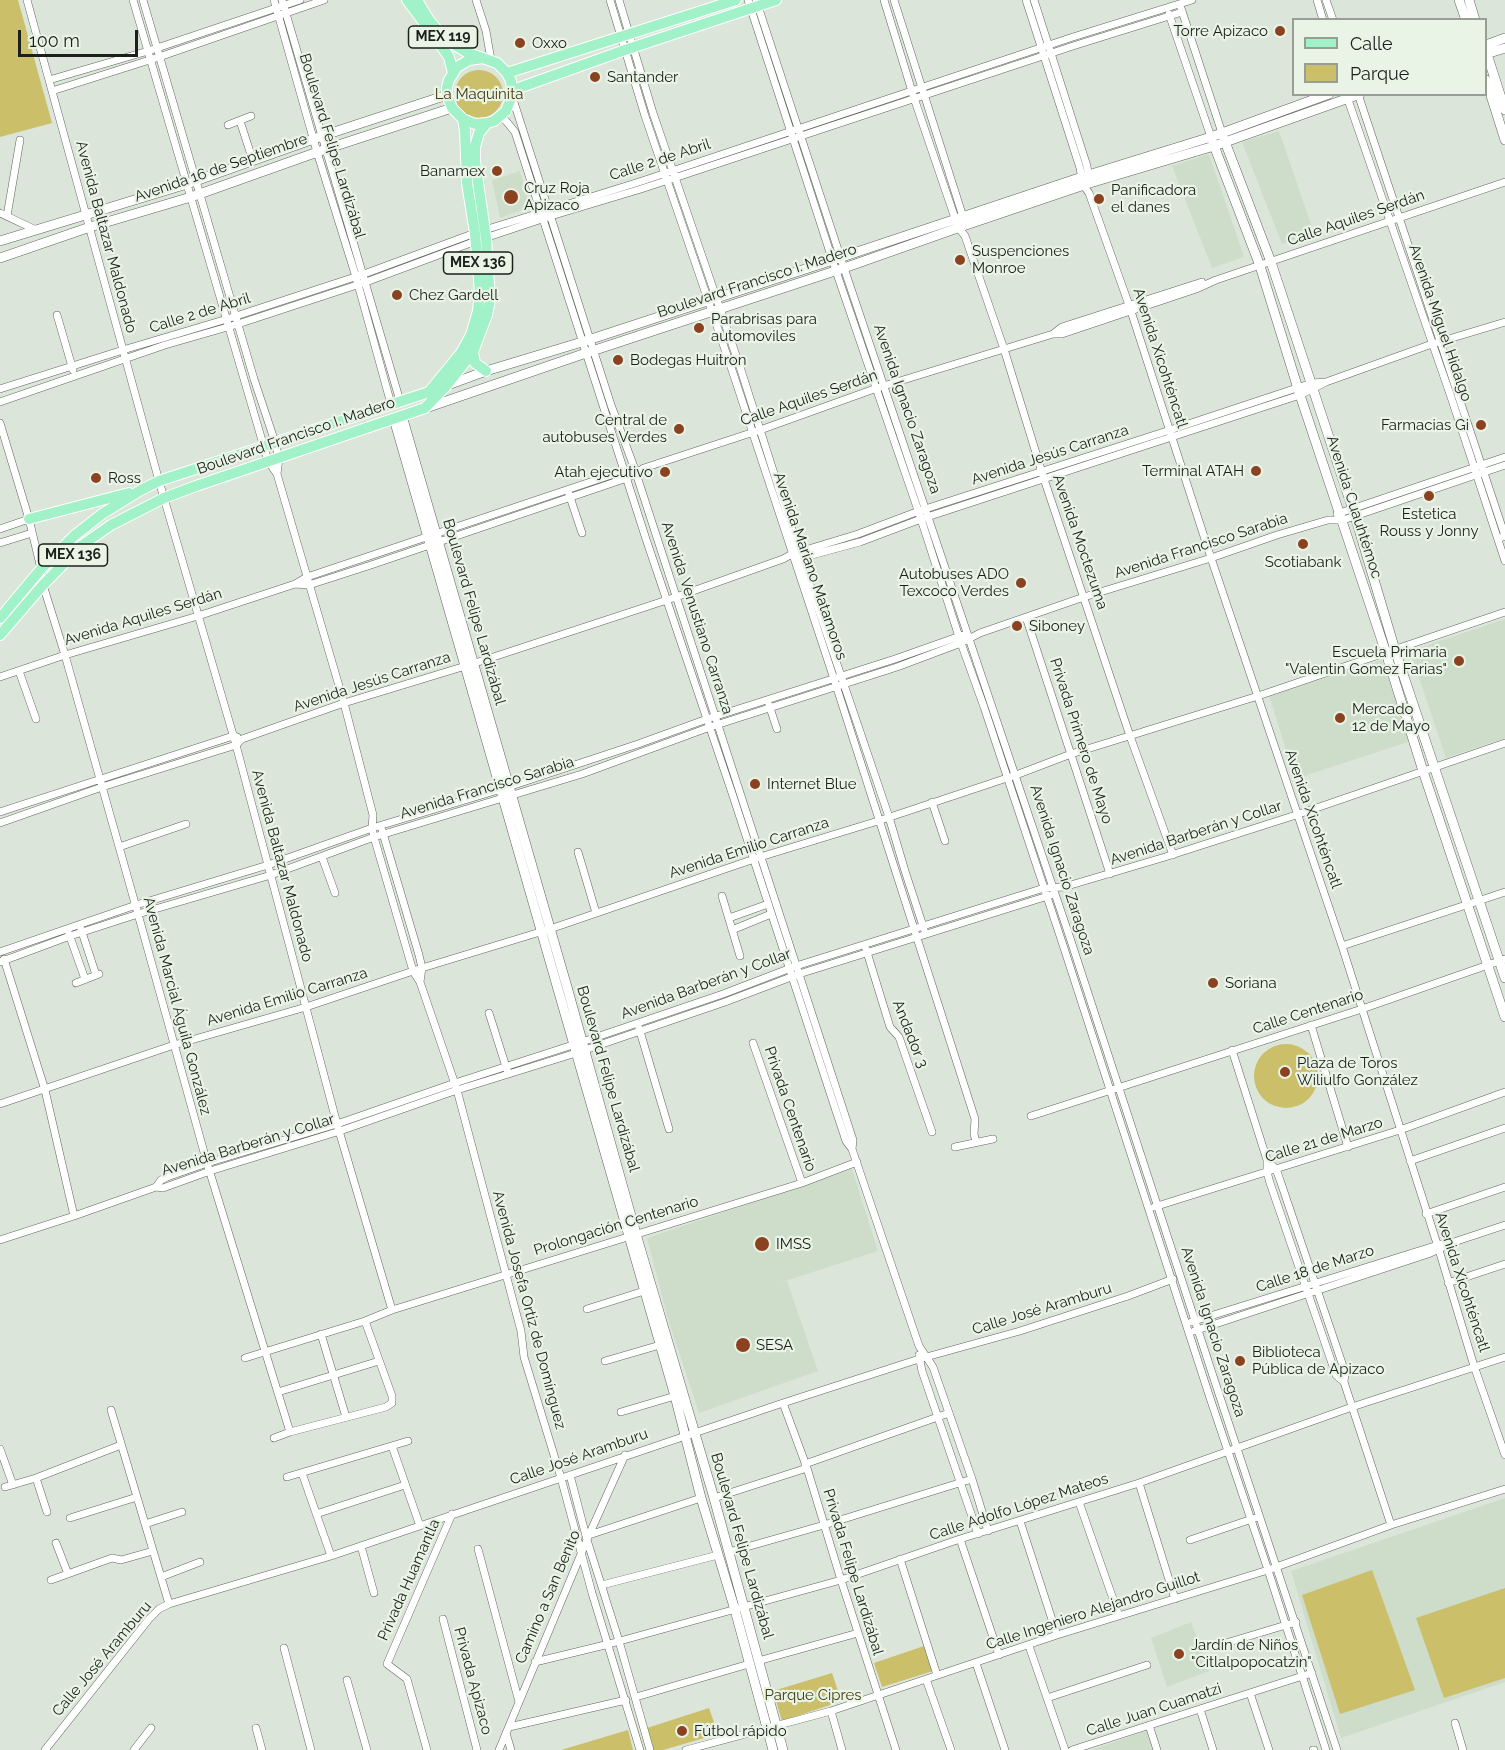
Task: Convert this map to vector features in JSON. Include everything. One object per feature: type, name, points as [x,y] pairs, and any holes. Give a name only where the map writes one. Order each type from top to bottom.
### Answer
[{"type":"main road","name":"MEX 119","points":[[407,0],[444,48],[453,73]]},
{"type":"main road","name":"MEX 119","points":[[417,0],[429,20],[445,39],[468,53],[487,59]]},
{"type":"main road","points":[[507,73],[736,0]]},
{"type":"main road","points":[[512,93],[753,3],[776,0]]},
{"type":"main road","points":[[1459,0],[1465,18]]},
{"type":"main road","points":[[1469,0],[1474,18]]},
{"type":"main road","points":[[1487,50],[1505,38]]},
{"type":"main road","points":[[1487,51],[1505,48]]},
{"type":"main road","points":[[1487,54],[1505,110]]},
{"type":"main road","points":[[487,59],[503,68],[507,73],[512,93],[510,104],[500,117],[487,123],[475,124],[463,119],[452,108],[447,95],[447,87],[457,67],[469,60],[487,59]]},
{"type":"main road","points":[[1487,86],[1505,140]]},
{"type":"main road","name":"Avenida 16 de Septiembre","points":[[0,241],[191,183],[447,95]]},
{"type":"main road","name":"Boulevard Francisco I. Madero","points":[[1224,138],[1324,96]]},
{"type":"main road","name":"Boulevard Francisco I. Madero","points":[[159,481],[486,371],[1086,183],[1347,97]]},
{"type":"main road","name":"Avenida 16 de Septiembre","points":[[0,258],[452,108]]},
{"type":"main road","name":"MEX 136","points":[[425,408],[447,386],[473,352],[487,315],[490,300],[480,235],[467,183],[463,119]]},
{"type":"main road","name":"MEX 136","points":[[429,392],[461,353],[471,335],[478,311],[480,235],[475,147],[479,134],[487,123]]},
{"type":"main road","name":"Avenida Cuauhtémoc","points":[[1224,138],[1271,262],[1354,512],[1423,771],[1505,1017]]},
{"type":"main road","name":"Avenida Cuauhtémoc","points":[[1213,142],[1260,266],[1341,516],[1435,768],[1479,901],[1502,960],[1505,978]]},
{"type":"main road","name":"Boulevard Francisco I. Madero","points":[[164,498],[840,269],[961,222]]},
{"type":"main road","points":[[473,352],[476,363],[486,371]]},
{"type":"main road","name":"Boulevard Felipe Lardizábal","points":[[398,418],[661,1333],[689,1434],[701,1498],[718,1555],[739,1608]]},
{"type":"main road","name":"MEX 136","points":[[0,618],[41,569],[74,536],[102,514],[159,481]]},
{"type":"main road","points":[[28,519],[141,490]]},
{"type":"main road","name":"MEX 136","points":[[0,635],[43,585],[81,546],[104,530],[164,498]]},
{"type":"main road","name":"Boulevard Felipe Lardizábal","points":[[632,1235],[644,1291],[661,1333],[660,1345],[675,1396],[714,1498],[729,1552],[739,1608],[771,1726],[773,1750]]},
{"type":"main road","name":"Boulevard Felipe Lardizábal","points":[[771,1726],[783,1750]]},
{"type":"street","name":"Avenida Baltazar Maldonado","points":[[27,0],[159,481],[236,746],[338,1127],[392,1310]]},
{"type":"street","name":"Avenida Josefa Ortiz de Domínguez","points":[[133,0],[168,120],[216,251],[237,320],[273,460],[344,703],[373,815],[374,837],[413,971],[420,982],[456,1086],[521,1332],[524,1356],[561,1478],[580,1555],[640,1750]]},
{"type":"street","name":"Avenida Josefa Ortiz de Domínguez","points":[[143,0],[177,118],[191,183]]},
{"type":"street","points":[[52,91],[148,51],[300,0]]},
{"type":"street","points":[[49,80],[150,60],[280,7],[324,0]]},
{"type":"street","points":[[476,0],[486,31],[487,59]]},
{"type":"street","name":"Avenida Mariano Matamoros","points":[[610,0],[653,113],[681,219],[693,257],[712,300]]},
{"type":"street","name":"Avenida Mariano Matamoros","points":[[619,0],[625,36]]},
{"type":"street","name":"Avenida Moctezuma","points":[[884,0],[941,177],[961,222]]},
{"type":"street","name":"Avenida Moctezuma","points":[[894,0],[950,174],[965,236],[1130,736],[1173,855]]},
{"type":"street","name":"Calle 2 de Abril","points":[[0,389],[123,350],[197,333],[357,281],[480,235],[671,175],[913,94],[962,82],[999,66],[1168,12],[1192,0]]},
{"type":"street","points":[[1317,0],[1323,18]]},
{"type":"street","points":[[1326,0],[1332,17]]},
{"type":"street","name":"Avenida Ignacio Zaragoza","points":[[753,3],[818,185],[857,328],[881,387],[924,514],[949,575],[964,638]]},
{"type":"street","name":"Avenida Ignacio Zaragoza","points":[[753,3],[792,135],[838,259]]},
{"type":"street","name":"Avenida Xicohténcatl","points":[[1031,3],[1086,183],[1131,308],[1211,558],[1342,946],[1474,1366],[1505,1455]]},
{"type":"street","name":"Avenida Cuauhtémoc","points":[[1180,5],[1224,138]]},
{"type":"street","name":"Boulevard Felipe Lardizábal","points":[[280,7],[318,138],[337,217],[396,403]]},
{"type":"street","points":[[888,11],[897,9]]},
{"type":"street","name":"Avenida Cuauhtémoc","points":[[1168,12],[1213,142]]},
{"type":"street","name":"Avenida Mariano Matamoros","points":[[629,48],[645,116],[689,217],[702,254],[712,300],[751,433],[867,750],[926,934]]},
{"type":"street","points":[[906,66],[913,63]]},
{"type":"street","name":"Calle 2 de Abril","points":[[923,91],[961,74],[999,66]]},
{"type":"street","points":[[961,74],[962,82]]},
{"type":"street","name":"Avenida Venustiano Carranza","points":[[512,93],[570,273],[590,352],[646,539],[707,719],[737,795]]},
{"type":"street","name":"Avenida Miguel Hidalgo","points":[[1358,96],[1399,218],[1436,342]]},
{"type":"street","name":"Avenida Miguel Hidalgo","points":[[1347,97],[1390,221],[1455,395],[1501,538],[1505,561]]},
{"type":"street","points":[[645,116],[653,113]]},
{"type":"street","points":[[228,125],[251,116]]},
{"type":"street","name":"Avenida Venustiano Carranza","points":[[500,117],[515,132],[561,276],[587,341]]},
{"type":"street","points":[[168,120],[177,118]]},
{"type":"street","points":[[240,120],[253,161]]},
{"type":"street","points":[[924,126],[933,124]]},
{"type":"street","points":[[20,140],[4,214],[36,230]]},
{"type":"street","name":"Boulevard Felipe Lardizábal","points":[[321,150],[345,214],[365,278],[396,403]]},
{"type":"street","points":[[941,177],[950,174]]},
{"type":"street","name":"Calle Aquiles Serdán","points":[[308,581],[369,557],[514,512],[881,387],[1053,334],[1062,334],[1131,308],[1202,287],[1216,280],[1505,182]]},
{"type":"street","points":[[810,188],[818,185]]},
{"type":"street","name":"Avenida Josefa Ortiz de Domínguez","points":[[195,195],[208,254],[228,323],[273,460]]},
{"type":"street","points":[[337,217],[345,214]]},
{"type":"street","points":[[681,219],[689,217]]},
{"type":"street","points":[[208,254],[216,251]]},
{"type":"street","points":[[693,257],[702,254]]},
{"type":"street","name":"Avenida Ignacio Zaragoza","points":[[840,269],[865,326],[881,387]]},
{"type":"street","points":[[561,276],[570,273]]},
{"type":"street","name":"Avenida Mariano Matamoros","points":[[715,310],[760,430],[781,494],[796,556]]},
{"type":"street","points":[[57,315],[75,376]]},
{"type":"street","name":"Avenida Jesús Carranza","points":[[236,746],[242,739],[344,703],[469,665],[783,559],[859,538],[924,514],[1326,382],[1436,342],[1505,322]]},
{"type":"street","points":[[857,328],[865,326]]},
{"type":"street","name":"Calle 2 de Abril","points":[[0,402],[126,358],[164,342]]},
{"type":"street","points":[[246,382],[254,379]]},
{"type":"street","name":"Avenida Venustiano Carranza","points":[[607,406],[635,471],[716,716],[737,795],[823,1061],[846,1141],[857,1162],[919,1346],[933,1367],[988,1531]]},
{"type":"street","points":[[0,423],[41,569]]},
{"type":"street","name":"Avenida Francisco Sarabia","points":[[1,952],[81,928],[136,905],[268,865],[381,825],[582,774],[707,719],[896,663],[1084,597],[1354,512],[1479,469],[1505,457]]},
{"type":"street","name":"Avenida Francisco Sarabia","points":[[1479,469],[1505,465]]},
{"type":"street","points":[[569,492],[582,533]]},
{"type":"street","points":[[773,497],[781,494]]},
{"type":"street","points":[[639,514],[647,511]]},
{"type":"street","name":"Avenida Ignacio Zaragoza","points":[[924,514],[940,578],[988,706],[1008,778],[1109,1092],[1250,1519],[1269,1570],[1325,1748]]},
{"type":"street","points":[[0,529],[28,519]]},
{"type":"street","points":[[0,543],[32,533]]},
{"type":"street","points":[[646,539],[655,535]]},
{"type":"street","name":"Calle Aquiles Serdán","points":[[308,581],[371,565],[433,538]]},
{"type":"street","points":[[369,557],[371,565]]},
{"type":"street","name":"Avenida Marcial Águila González","points":[[41,569],[43,585],[100,778],[207,1163],[290,1432]]},
{"type":"street","points":[[940,578],[949,575]]},
{"type":"street","name":"Avenida Aquiles Serdán","points":[[0,677],[64,655],[308,581]]},
{"type":"street","name":"Avenida Emilio Carranza","points":[[0,1104],[174,1045],[306,1007],[545,930],[757,858],[1008,778],[1071,754],[1391,652],[1505,612]]},
{"type":"street","name":"Privada Primero de Mayo","points":[[1026,617],[1110,874]]},
{"type":"street","points":[[687,658],[696,656]]},
{"type":"street","points":[[19,671],[36,719]]},
{"type":"street","name":"Avenida Mariano Matamoros","points":[[840,680],[836,687],[975,1119],[976,1142]]},
{"type":"street","name":"Avenida Francisco Sarabia","points":[[640,748],[836,687]]},
{"type":"street","points":[[768,700],[777,729]]},
{"type":"street","points":[[0,812],[233,736],[242,739]]},
{"type":"street","name":"Avenida Ignacio Zaragoza","points":[[998,737],[1016,775],[1336,1746]]},
{"type":"street","name":"Avenida Barberán y Collar","points":[[156,1186],[163,1188],[276,1150],[506,1066],[640,1031],[796,976],[1047,896],[1054,890],[1296,815],[1505,743]]},
{"type":"street","points":[[0,823],[102,787],[236,746]]},
{"type":"street","points":[[857,753],[867,750]]},
{"type":"street","name":"Avenida Francisco Sarabia","points":[[81,928],[138,914],[271,875],[505,792]]},
{"type":"street","points":[[933,802],[945,842]]},
{"type":"street","name":"Avenida Josefa Ortiz de Domínguez","points":[[373,815],[381,825],[408,915],[422,968],[420,982]]},
{"type":"street","points":[[119,846],[186,824]]},
{"type":"street","points":[[1025,831],[1033,828]]},
{"type":"street","points":[[578,852],[596,913]]},
{"type":"street","points":[[322,857],[335,893]]},
{"type":"street","name":"Avenida Venustiano Carranza","points":[[757,858],[771,914],[793,967]]},
{"type":"street","points":[[385,872],[393,870]]},
{"type":"street","points":[[896,873],[905,871]]},
{"type":"street","name":"Avenida Barberán y Collar","points":[[456,1086],[508,1074],[638,1023],[793,967],[1044,888],[1054,890]]},
{"type":"street","points":[[1342,946],[1505,892]]},
{"type":"street","points":[[722,896],[740,956]]},
{"type":"street","points":[[729,918],[768,903]]},
{"type":"street","points":[[979,908],[982,916]]},
{"type":"street","points":[[732,930],[771,914]]},
{"type":"street","points":[[398,918],[408,915]]},
{"type":"street","points":[[76,983],[98,974],[81,928]]},
{"type":"street","points":[[69,932],[85,979]]},
{"type":"street","name":"Avenida Francisco Sarabia","points":[[2,961],[69,932]]},
{"type":"street","name":"Andador 3","points":[[865,945],[890,1027],[899,1037],[932,1132]]},
{"type":"street","points":[[1,952],[45,1090],[74,1216]]},
{"type":"street","name":"Calle Centenario","points":[[1119,1088],[1362,1009],[1502,960]]},
{"type":"street","points":[[723,994],[725,1002]]},
{"type":"street","points":[[489,1013],[508,1074]]},
{"type":"street","points":[[638,1023],[669,1129]]},
{"type":"street","points":[[1311,1025],[1348,1147]]},
{"type":"street","name":"Privada Centenario","points":[[753,1044],[802,1183]]},
{"type":"street","points":[[1232,1050],[1267,1160],[1267,1172],[1336,1375],[1344,1382]]},
{"type":"street","points":[[1031,1116],[1119,1088]]},
{"type":"street","name":"Calle 21 de Marzo","points":[[1149,1209],[1400,1130],[1505,1092]]},
{"type":"street","name":"Avenida Barberán y Collar","points":[[0,1240],[156,1186],[161,1180],[207,1163],[274,1142],[338,1127]]},
{"type":"street","points":[[1410,1161],[1505,1128]]},
{"type":"street","points":[[955,1147],[993,1138]]},
{"type":"street","points":[[274,1142],[276,1150]]},
{"type":"street","points":[[1131,1156],[1140,1152]]},
{"type":"street","points":[[1267,1160],[1276,1169],[1281,1180],[1300,1243],[1345,1372],[1344,1382],[1391,1525]]},
{"type":"street","name":"Prolongación Centenario","points":[[245,1358],[802,1183],[857,1162]]},
{"type":"street","points":[[1426,1214],[1505,1187]]},
{"type":"street","name":"Calle 18 de Marzo","points":[[1186,1324],[1505,1226]]},
{"type":"street","points":[[1292,1245],[1300,1243]]},
{"type":"street","name":"Calle 18 de Marzo","points":[[1189,1333],[1317,1292],[1438,1247]]},
{"type":"street","points":[[1448,1283],[1505,1264]]},
{"type":"street","name":"Calle José Aramburu","points":[[45,1750],[149,1619],[159,1609],[169,1604],[331,1556],[625,1455],[919,1359],[1020,1331],[1181,1276]]},
{"type":"street","points":[[587,1309],[644,1291]]},
{"type":"street","points":[[274,1438],[392,1404],[392,1396],[365,1321]]},
{"type":"street","points":[[1322,1333],[1330,1330]]},
{"type":"street","points":[[321,1334],[346,1417]]},
{"type":"street","points":[[605,1361],[660,1345]]},
{"type":"street","name":"Avenida Venustiano Carranza","points":[[919,1346],[919,1359],[937,1418],[978,1534]]},
{"type":"street","name":"Calle Adolfo López Mateos","points":[[536,1662],[841,1580],[960,1539],[1138,1483],[1352,1407],[1505,1357]]},
{"type":"street","points":[[278,1392],[379,1361]]},
{"type":"street","points":[[1205,1382],[1214,1379]]},
{"type":"street","points":[[621,1412],[675,1396]]},
{"type":"street","name":"Privada Felipe Lardizábal","points":[[783,1403],[806,1466],[896,1750]]},
{"type":"street","points":[[111,1410],[169,1604]]},
{"type":"street","points":[[714,1498],[949,1413]]},
{"type":"street","points":[[287,1477],[408,1441]]},
{"type":"street","points":[[0,1449],[9,1486],[121,1445]]},
{"type":"street","points":[[392,1446],[420,1526]]},
{"type":"street","name":"Camino a San Benito","points":[[499,1750],[580,1555],[625,1455]]},
{"type":"street","points":[[302,1473],[331,1556]]},
{"type":"street","points":[[570,1475],[650,1750]]},
{"type":"street","points":[[36,1478],[47,1512]]},
{"type":"street","points":[[729,1552],[972,1479]]},
{"type":"street","points":[[1138,1483],[1175,1599]]},
{"type":"street","points":[[316,1514],[405,1485]]},
{"type":"street","name":"Calle Ingeniero Alejandro Guillot","points":[[686,1750],[831,1711],[1057,1635],[1269,1570],[1391,1525],[1505,1489]]},
{"type":"street","points":[[70,1518],[137,1497]]},
{"type":"street","points":[[588,1538],[701,1498]]},
{"type":"street","points":[[1079,1502],[1119,1616]]},
{"type":"street","points":[[145,1524],[182,1512]]},
{"type":"street","name":"Privada Huamantla","points":[[427,1750],[407,1678],[387,1664],[452,1514]]},
{"type":"street","points":[[1190,1540],[1260,1516]]},
{"type":"street","points":[[1020,1521],[1057,1635]]},
{"type":"street","points":[[960,1539],[999,1655]]},
{"type":"street","points":[[56,1543],[68,1574]]},
{"type":"street","points":[[361,1545],[374,1593]]},
{"type":"street","points":[[478,1549],[519,1702]]},
{"type":"street","points":[[51,1580],[112,1558],[121,1560],[153,1551]]},
{"type":"street","points":[[602,1586],[718,1555]]},
{"type":"street","points":[[900,1559],[937,1675]]},
{"type":"street","points":[[161,1577],[200,1562]]},
{"type":"street","name":"Privada Apizaco","points":[[443,1619],[477,1750]]},
{"type":"street","points":[[1216,1646],[1296,1622]]},
{"type":"street","points":[[636,1697],[858,1633]]},
{"type":"street","points":[[1029,1646],[1065,1750]]},
{"type":"street","points":[[284,1648],[311,1750]]},
{"type":"street","points":[[976,1663],[1005,1750]]},
{"type":"street","points":[[1047,1698],[1147,1665]]},
{"type":"street","name":"Calle Juan Cuamatzi","points":[[1072,1750],[1312,1673]]},
{"type":"street","points":[[926,1679],[951,1750]]},
{"type":"street","points":[[346,1680],[367,1750]]},
{"type":"street","points":[[1250,1693],[1269,1750]]},
{"type":"street","points":[[511,1750],[508,1730],[626,1700]]},
{"type":"street","points":[[1200,1709],[1213,1750]]},
{"type":"street","points":[[831,1711],[842,1750]]},
{"type":"street","points":[[1455,1723],[1463,1750]]},
{"type":"street","points":[[1149,1725],[1158,1750]]},
{"type":"street","points":[[134,1750],[151,1728]]},
{"type":"street","points":[[256,1728],[262,1750]]},
{"type":"street","points":[[1325,1748],[1336,1746]]},
{"type":"shaded area","points":[[1279,131],[1314,233],[1282,244],[1242,142]]},
{"type":"shaded area","points":[[1209,154],[1244,257],[1212,268],[1172,166]]},
{"type":"shaded area","name":"Cruz Roja Apizaco","points":[[520,171],[530,207],[500,218],[492,180]]},
{"type":"shaded area","points":[[1505,619],[1505,738],[1446,758],[1410,651]]},
{"type":"shaded area","name":"Mercado 12 de Mayo","points":[[1382,660],[1411,741],[1295,779],[1269,695]]},
{"type":"shaded area","name":"IMSS","points":[[852,1169],[878,1251],[773,1285],[787,1281],[818,1371],[699,1413],[668,1319],[647,1238]]},
{"type":"shaded area","points":[[1505,1498],[1505,1682],[1341,1738],[1291,1571]]},
{"type":"shaded area","name":"Jardín de Niños \"Citlalpopocatzin\"","points":[[1191,1622],[1209,1671],[1167,1687],[1151,1638]]},
{"type":"shaded area","points":[[1148,1730],[1154,1750],[1092,1750]]},
{"type":"green space","points":[[0,0],[18,0],[52,123],[0,137]]},
{"type":"green space","name":"La Maquinita","points":[[474,70],[484,70],[496,77],[503,89],[503,99],[496,111],[484,118],[474,118],[459,107],[455,99],[455,89],[466,74]]},
{"type":"green space","name":"Plaza de Toros Wiliulfo González","points":[[1280,1044],[1292,1044],[1309,1053],[1316,1064],[1318,1076],[1316,1088],[1309,1099],[1292,1108],[1280,1108],[1268,1103],[1259,1094],[1254,1082],[1254,1070],[1259,1058],[1268,1049]]},
{"type":"green space","points":[[1372,1570],[1415,1690],[1340,1714],[1302,1595]]},
{"type":"green space","points":[[1505,1588],[1505,1678],[1444,1698],[1416,1618]]},
{"type":"green space","points":[[924,1646],[933,1671],[882,1687],[874,1663]]},
{"type":"green space","name":"Parque Cipres","points":[[832,1673],[840,1697],[833,1704],[782,1721],[773,1691]]},
{"type":"green space","name":"Fútbol rápido","points":[[709,1708],[718,1734],[663,1750],[653,1750],[647,1728]]},
{"type":"green space","points":[[628,1730],[633,1750],[561,1750]]},
{"type":"place","name":"Torre Apizaco","points":[[1280,31]]},
{"type":"place","name":"Oxxo","points":[[520,43]]},
{"type":"place","name":"Santander","points":[[595,77]]},
{"type":"place","name":"Banamex","points":[[497,171]]},
{"type":"place","name":"Cruz Roja Apizaco","points":[[511,197]]},
{"type":"place","name":"Panificadora el danes","points":[[1099,199]]},
{"type":"place","name":"Suspenciones Monroe","points":[[960,260]]},
{"type":"place","name":"Chez Gardell","points":[[397,295]]},
{"type":"place","name":"Parabrisas para automoviles","points":[[699,328]]},
{"type":"place","name":"Bodegas Huitron","points":[[618,360]]},
{"type":"place","name":"Farmacias Gi","points":[[1481,425]]},
{"type":"place","name":"Central de autobuses Verdes","points":[[679,429]]},
{"type":"place","name":"Terminal ATAH","points":[[1256,471]]},
{"type":"place","name":"Atah ejecutivo","points":[[665,472]]},
{"type":"place","name":"Ross","points":[[96,478]]},
{"type":"place","name":"Estetica Rouss y Jonny","points":[[1429,496]]},
{"type":"place","name":"Scotiabank","points":[[1303,544]]},
{"type":"place","name":"Autobuses ADO Texcoco Verdes","points":[[1021,583]]},
{"type":"place","name":"Siboney","points":[[1017,626]]},
{"type":"place","name":"Escuela Primaria \"Valentin Gomez Farias\"","points":[[1459,661]]},
{"type":"place","name":"Mercado 12 de Mayo","points":[[1340,718]]},
{"type":"place","name":"Internet Blue","points":[[755,784]]},
{"type":"place","name":"Soriana","points":[[1213,983]]},
{"type":"place","name":"Plaza de Toros Wiliulfo González","points":[[1285,1072]]},
{"type":"place","name":"IMSS","points":[[762,1244]]},
{"type":"place","name":"SESA","points":[[743,1345]]},
{"type":"place","name":"Biblioteca Pública de Apizaco","points":[[1240,1361]]},
{"type":"place","name":"Jardín de Niños \"Citlalpopocatzin\"","points":[[1179,1654]]},
{"type":"place","name":"Fútbol rápido","points":[[682,1731]]}]
